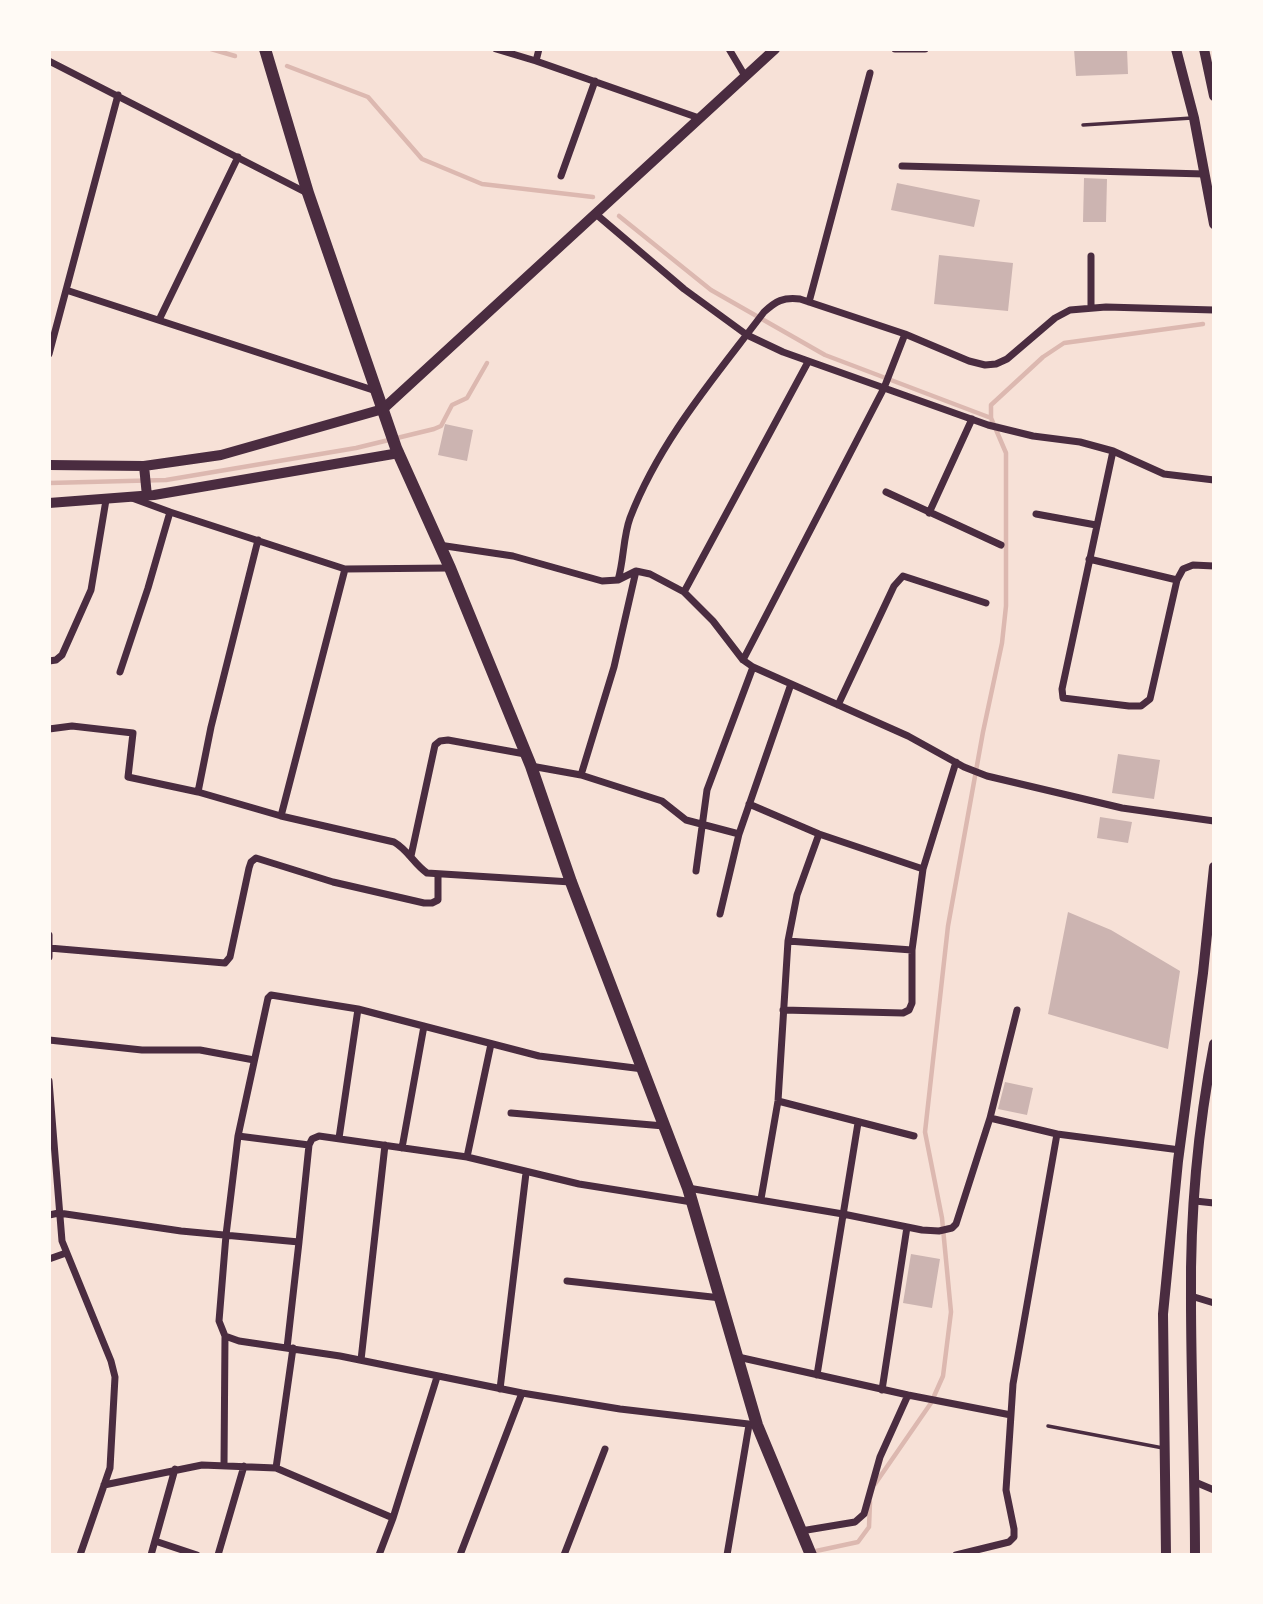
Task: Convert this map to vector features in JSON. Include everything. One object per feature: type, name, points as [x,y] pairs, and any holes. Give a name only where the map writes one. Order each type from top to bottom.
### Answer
[{"type":"main road","points":[[265,49],[308,193],[376,391],[398,451],[450,568],[529,760],[571,882],[666,1126],[693,1202],[721,1298],[753,1425],[811,1555]]},
{"type":"main road","points":[[1176,49],[1194,118],[1214,224]]},
{"type":"main road","points":[[1204,49],[1214,96]]},
{"type":"main road","points":[[1166,1555],[1163,1314],[1214,867]]},
{"type":"main road","points":[[1195,1555],[1191,1296],[1195,1201],[1214,1044]]},
{"type":"street","points":[[496,49],[699,118]]},
{"type":"street","points":[[536,61],[539,49]]},
{"type":"street","points":[[729,49],[745,76]]},
{"type":"street","points":[[49,466],[144,466],[221,455],[384,413],[775,49]]},
{"type":"street","points":[[895,49],[925,49]]},
{"type":"street","points":[[49,61],[308,193]]},
{"type":"street","points":[[808,302],[870,73]]},
{"type":"street","points":[[561,176],[595,81]]},
{"type":"street","points":[[49,354],[118,95]]},
{"type":"street","points":[[159,320],[238,157]]},
{"type":"street","points":[[902,166],[1205,174]]},
{"type":"street","points":[[597,215],[684,289],[747,335],[808,362],[988,425],[1033,436],[1080,442],[1113,452],[1164,474],[1214,480]]},
{"type":"street","points":[[1091,256],[1091,308]]},
{"type":"street","points":[[66,290],[376,391]]},
{"type":"street","points":[[618,580],[629,520],[650,472],[674,431],[764,312],[777,301],[788,298],[808,302],[905,334],[985,365],[996,364],[1019,349],[1055,318],[1070,310],[1214,310]]},
{"type":"street","points":[[743,660],[884,388],[905,334]]},
{"type":"street","points":[[684,592],[808,362]]},
{"type":"street","points":[[929,513],[972,419]]},
{"type":"street","points":[[49,503],[147,495],[398,451]]},
{"type":"street","points":[[1113,452],[1088,559],[1062,689],[1063,698],[1129,706],[1141,706],[1150,699],[1177,580],[1183,569],[1193,565],[1214,566]]},
{"type":"street","points":[[144,466],[147,495]]},
{"type":"street","points":[[886,492],[1001,545]]},
{"type":"street","points":[[132,497],[345,569],[450,568]]},
{"type":"street","points":[[49,661],[57,660],[62,655],[88,599],[106,500]]},
{"type":"street","points":[[120,672],[170,512]]},
{"type":"street","points":[[1035,514],[1096,525]]},
{"type":"street","points":[[198,792],[211,727],[258,540]]},
{"type":"street","points":[[439,545],[513,556],[602,581],[618,580],[636,571],[650,575],[684,592],[713,621],[743,660],[753,667],[908,736],[964,767],[988,776],[1122,808],[1214,821]]},
{"type":"street","points":[[1088,559],[1177,580]]},
{"type":"street","points":[[281,816],[345,569]]},
{"type":"street","points":[[581,775],[614,667],[636,571]]},
{"type":"street","points":[[838,705],[894,586],[904,576],[986,603]]},
{"type":"street","points":[[696,871],[701,824],[711,779],[753,667]]},
{"type":"street","points":[[720,915],[739,834],[791,684]]},
{"type":"street","points":[[49,729],[72,726],[133,733],[128,777],[394,842],[404,848],[427,873],[571,882]]},
{"type":"street","points":[[411,856],[435,746],[440,741],[448,740],[529,760],[662,801],[685,820],[739,834]]},
{"type":"street","points":[[783,1010],[902,1013],[909,1010],[912,1003],[912,950],[923,869],[956,762]]},
{"type":"street","points":[[749,804],[819,834],[923,869]]},
{"type":"street","points":[[761,1199],[778,1101],[788,941],[797,895],[819,834]]},
{"type":"street","points":[[49,948],[225,963],[230,957],[249,868],[251,862],[256,859],[333,882],[424,903],[438,900],[438,874]]},
{"type":"street","points":[[49,938],[49,957]]},
{"type":"street","points":[[788,941],[912,950]]},
{"type":"street","points":[[224,1465],[225,1336],[219,1321],[226,1235],[237,1136],[268,998],[271,995],[358,1009],[540,1056],[643,1069]]},
{"type":"street","points":[[339,1138],[358,1009]]},
{"type":"street","points":[[688,1188],[907,1227],[939,1231],[952,1228],[957,1224],[990,1118],[1017,1010]]},
{"type":"street","points":[[402,1148],[424,1026]]},
{"type":"street","points":[[49,1040],[142,1050],[200,1050],[254,1060]]},
{"type":"street","points":[[467,1157],[491,1044]]},
{"type":"street","points":[[49,1081],[62,1241],[115,1377],[110,1468],[80,1555]]},
{"type":"street","points":[[778,1101],[914,1136]]},
{"type":"street","points":[[511,1113],[666,1126]]},
{"type":"street","points":[[990,1118],[1057,1134],[1180,1150]]},
{"type":"street","points":[[817,1375],[859,1122]]},
{"type":"street","points":[[956,1555],[1009,1542],[1013,1537],[1014,1529],[1006,1490],[1013,1384],[1057,1134]]},
{"type":"street","points":[[237,1136],[309,1145]]},
{"type":"street","points":[[276,1468],[309,1145],[312,1139],[319,1136],[339,1138],[467,1157],[526,1173],[693,1202]]},
{"type":"street","points":[[360,1360],[385,1145]]},
{"type":"street","points":[[500,1389],[526,1173]]},
{"type":"street","points":[[1195,1201],[1214,1203]]},
{"type":"street","points":[[49,1215],[59,1213],[299,1242]]},
{"type":"street","points":[[882,1390],[907,1227]]},
{"type":"street","points":[[49,1259],[66,1253]]},
{"type":"street","points":[[567,1281],[721,1298]]},
{"type":"street","points":[[1191,1296],[1214,1303]]},
{"type":"street","points":[[225,1336],[239,1341],[360,1360],[522,1393],[620,1409],[753,1425],[727,1555]]},
{"type":"street","points":[[738,1357],[882,1390],[1011,1415]]},
{"type":"street","points":[[379,1555],[437,1377]]},
{"type":"street","points":[[460,1555],[522,1393]]},
{"type":"street","points":[[801,1531],[855,1522],[864,1514],[880,1457],[908,1395]]},
{"type":"street","points":[[564,1555],[605,1449]]},
{"type":"street","points":[[104,1485],[202,1465],[276,1468],[393,1518]]},
{"type":"street","points":[[218,1555],[244,1466]]},
{"type":"street","points":[[151,1555],[175,1469]]},
{"type":"street","points":[[1195,1482],[1214,1490]]},
{"type":"street","points":[[155,1541],[197,1555]]},
{"type":"lane","points":[[1083,125],[1194,118]]},
{"type":"lane","points":[[1048,1426],[1165,1448]]},
{"type":"building","points":[[1074,49],[1127,49],[1128,74],[1076,76]]},
{"type":"building","points":[[1084,178],[1107,179],[1106,222],[1083,222]]},
{"type":"building","points":[[897,183],[980,200],[974,227],[891,210]]},
{"type":"building","points":[[939,255],[1013,263],[1008,311],[934,304]]},
{"type":"building","points":[[445,424],[473,430],[467,461],[438,455]]},
{"type":"building","points":[[1118,754],[1160,760],[1154,799],[1112,793]]},
{"type":"building","points":[[1100,817],[1132,822],[1128,843],[1097,838]]},
{"type":"building","points":[[1068,912],[1111,930],[1180,971],[1168,1049],[1048,1014]]},
{"type":"building","points":[[1005,1082],[1033,1088],[1027,1115],[998,1109]]},
{"type":"building","points":[[911,1254],[940,1259],[932,1308],[903,1303]]},
{"type":"waterway","points":[[211,49],[235,56]]},
{"type":"waterway","points":[[287,66],[368,97],[422,159],[482,184],[593,197]]},
{"type":"waterway","points":[[619,216],[711,290],[825,355],[991,418]]},
{"type":"waterway","points":[[875,1484],[931,1403],[943,1376],[951,1312],[942,1218],[925,1132],[948,926],[1002,643],[1006,606],[1006,453],[991,418],[991,405],[1043,357],[1064,343],[1203,324]]},
{"type":"waterway","points":[[49,483],[166,480],[356,448],[434,429],[441,426],[452,405],[467,398],[487,363]]},
{"type":"waterway","points":[[816,1551],[858,1542],[869,1527],[870,1502]]}]
